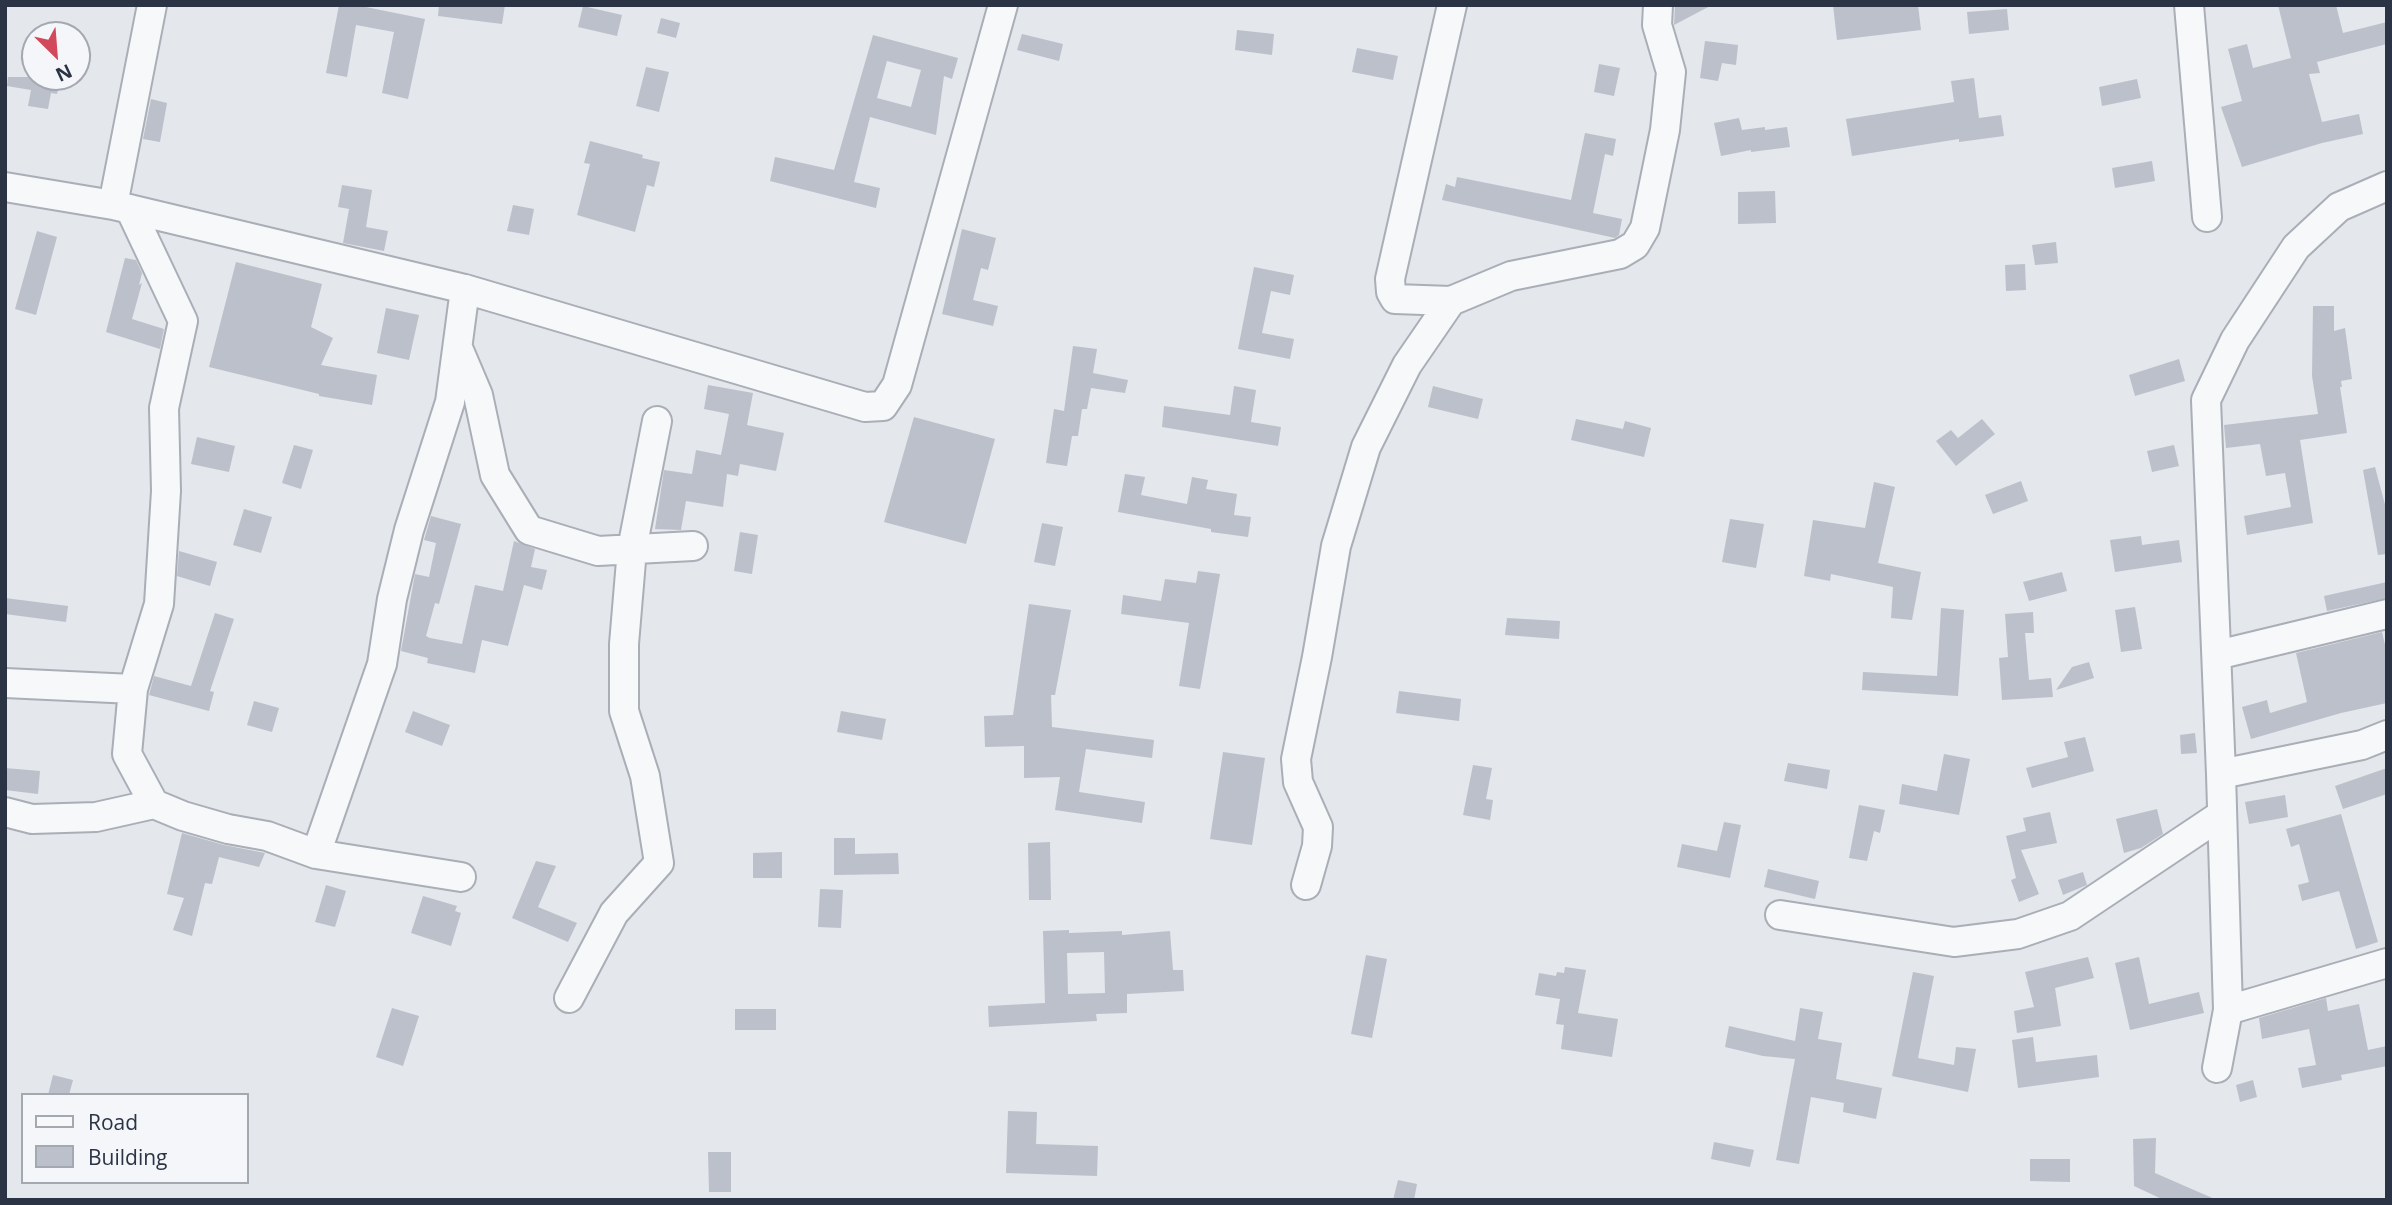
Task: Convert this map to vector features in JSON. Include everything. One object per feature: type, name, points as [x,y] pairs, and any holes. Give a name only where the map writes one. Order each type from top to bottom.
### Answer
[{"type":"street","points":[[152,5],[121,207],[183,321],[164,408],[166,491],[159,604],[133,688],[127,754],[154,804]]},
{"type":"street","points":[[5,187],[121,207],[465,289],[865,408],[883,406],[897,386],[1003,5]]},
{"type":"street","points":[[1452,5],[1390,279],[1391,292],[1395,299],[1451,302],[1511,276],[1620,254],[1635,245],[1645,228],[1665,130],[1671,72],[1657,25],[1658,5]]},
{"type":"street","points":[[2189,5],[2207,217]]},
{"type":"street","points":[[2217,1068],[2228,1010],[2206,400],[2235,340],[2295,247],[2339,207],[2387,186]]},
{"type":"street","points":[[316,854],[382,664],[392,599],[409,530],[450,402],[465,289]]},
{"type":"street","points":[[1306,885],[1317,846],[1318,827],[1298,782],[1296,759],[1336,546],[1366,447],[1407,365],[1451,302]]},
{"type":"street","points":[[457,345],[478,395],[495,475],[529,530],[598,551],[693,546]]},
{"type":"street","points":[[569,998],[614,913],[659,863],[645,776],[624,711],[624,644],[632,549],[657,421]]},
{"type":"street","points":[[2217,655],[2387,614]]},
{"type":"street","points":[[5,683],[133,688]]},
{"type":"street","points":[[2221,774],[2362,745],[2387,734]]},
{"type":"street","points":[[5,812],[32,819],[96,817],[154,804],[228,830],[267,836],[316,854],[461,877]]},
{"type":"street","points":[[1780,915],[1954,942],[2018,934],[2070,916],[2221,815]]},
{"type":"street","points":[[2228,1010],[2387,963]]},
{"type":"building","points":[[339,5],[356,5],[425,19],[408,99],[382,93],[394,32],[356,25],[347,77],[326,73]]},
{"type":"building","points":[[439,5],[505,5],[502,24],[438,16]]},
{"type":"building","points":[[1675,5],[1712,5],[1674,25]]},
{"type":"building","points":[[1833,5],[1918,5],[1921,30],[1837,40]]},
{"type":"building","points":[[2278,5],[2336,5],[2343,33],[2387,22],[2387,44],[2317,62],[2320,73],[2309,74],[2322,122],[2359,114],[2363,134],[2322,143],[2242,167],[2221,107],[2242,101],[2228,49],[2247,44],[2253,68],[2291,58]]},
{"type":"building","points":[[583,6],[622,15],[617,36],[578,27]]},
{"type":"building","points":[[2007,9],[2009,30],[1969,34],[1967,12]]},
{"type":"building","points":[[661,18],[680,23],[676,38],[657,33]]},
{"type":"building","points":[[1237,30],[1274,34],[1272,55],[1235,50]]},
{"type":"building","points":[[1022,34],[1063,44],[1059,61],[1017,50]]},
{"type":"building","points":[[873,35],[958,58],[952,79],[944,76],[936,135],[870,117],[854,182],[880,188],[876,208],[770,181],[775,157],[834,170]],"holes":[[[887,61],[921,70],[911,107],[877,98]]]},
{"type":"building","points":[[1705,41],[1738,45],[1736,65],[1722,63],[1718,81],[1700,78]]},
{"type":"building","points":[[1357,48],[1398,56],[1393,80],[1352,72]]},
{"type":"building","points":[[1599,64],[1620,68],[1614,96],[1594,92]]},
{"type":"building","points":[[646,67],[669,72],[659,112],[636,106]]},
{"type":"building","points":[[8,77],[21,77],[21,88],[7,86]]},
{"type":"building","points":[[1974,78],[1979,118],[2001,115],[2004,136],[1959,142],[1959,139],[1852,156],[1846,119],[1954,102],[1951,81]]},
{"type":"building","points":[[2137,79],[2141,98],[2102,106],[2099,87]]},
{"type":"building","points":[[31,91],[58,91],[57,94],[51,93],[48,109],[28,106]]},
{"type":"building","points":[[151,99],[167,103],[160,142],[143,139]]},
{"type":"building","points":[[1739,118],[1742,130],[1787,127],[1790,147],[1721,156],[1714,123]]},
{"type":"building","points":[[1585,133],[1616,139],[1613,156],[1605,154],[1593,213],[1622,219],[1619,235],[1615,238],[1442,200],[1446,184],[1455,187],[1457,177],[1571,200]]},
{"type":"building","points":[[590,141],[660,162],[654,187],[647,185],[635,232],[577,215],[590,164],[584,163]]},
{"type":"building","points":[[2152,161],[2155,181],[2115,188],[2112,168]]},
{"type":"building","points":[[342,185],[372,190],[366,227],[388,231],[384,251],[343,243],[349,209],[338,207]]},
{"type":"building","points":[[1775,191],[1776,223],[1738,224],[1738,192]]},
{"type":"building","points":[[513,205],[534,209],[529,235],[507,231]]},
{"type":"building","points":[[962,229],[996,238],[988,270],[981,268],[973,300],[998,306],[993,326],[942,314]]},
{"type":"building","points":[[37,231],[57,237],[36,315],[15,309]]},
{"type":"building","points":[[2056,242],[2058,263],[2035,265],[2032,245]]},
{"type":"building","points":[[125,258],[136,260],[142,273],[139,285],[142,283],[132,319],[164,329],[160,349],[106,332]]},
{"type":"building","points":[[236,262],[322,284],[311,327],[333,338],[321,365],[377,375],[372,405],[319,396],[209,367]]},
{"type":"building","points":[[2025,264],[2026,290],[2006,291],[2005,265]]},
{"type":"building","points":[[1254,267],[1294,275],[1290,295],[1271,291],[1262,333],[1294,339],[1290,359],[1238,349]]},
{"type":"building","points":[[2313,306],[2334,306],[2334,331],[2345,328],[2352,379],[2341,381],[2340,387],[2347,433],[2300,440],[2313,523],[2247,535],[2244,516],[2291,507],[2285,473],[2266,476],[2260,444],[2226,448],[2224,425],[2318,414],[2312,376]]},
{"type":"building","points":[[386,308],[419,315],[409,360],[377,353]]},
{"type":"building","points":[[1073,346],[1097,349],[1093,373],[1128,380],[1125,393],[1091,388],[1087,409],[1082,409],[1078,436],[1072,436],[1067,466],[1046,463],[1054,409],[1064,411]]},
{"type":"building","points":[[2179,359],[2185,381],[2135,396],[2129,375]]},
{"type":"building","points":[[708,385],[753,393],[747,425],[784,433],[776,471],[740,464],[738,476],[727,474],[723,507],[686,501],[681,530],[655,529],[664,470],[692,474],[696,450],[721,455],[729,414],[704,409]]},
{"type":"building","points":[[1234,386],[1256,390],[1251,422],[1281,427],[1278,446],[1162,427],[1164,406],[1230,415]]},
{"type":"building","points":[[1433,386],[1483,399],[1478,419],[1428,407]]},
{"type":"building","points":[[914,417],[995,439],[966,544],[884,522]]},
{"type":"building","points":[[1576,419],[1623,429],[1625,421],[1651,428],[1644,457],[1571,440]]},
{"type":"building","points":[[1982,419],[1995,434],[1956,466],[1936,441],[1951,430],[1958,438]]},
{"type":"building","points":[[197,437],[235,446],[229,472],[191,464]]},
{"type":"building","points":[[294,445],[313,450],[301,489],[282,483]]},
{"type":"building","points":[[2174,445],[2179,466],[2152,472],[2147,451]]},
{"type":"building","points":[[2375,467],[2387,512],[2387,554],[2378,555],[2363,470]]},
{"type":"building","points":[[1125,474],[1145,477],[1141,495],[1187,504],[1192,477],[1208,480],[1206,489],[1237,494],[1234,515],[1251,517],[1248,537],[1118,512]]},
{"type":"building","points":[[2021,481],[2028,501],[1993,514],[1985,495]]},
{"type":"building","points":[[1874,482],[1895,487],[1878,563],[1921,572],[1912,620],[1891,618],[1893,587],[1831,574],[1830,581],[1804,576],[1813,520],[1865,528]]},
{"type":"building","points":[[244,509],[272,517],[261,553],[233,545]]},
{"type":"building","points":[[431,516],[461,524],[439,604],[435,603],[426,636],[430,638],[462,644],[475,585],[503,591],[514,541],[535,549],[531,567],[547,570],[542,590],[524,585],[508,646],[482,640],[475,673],[427,663],[428,658],[401,651],[415,574],[429,577],[436,543],[424,540]]},
{"type":"building","points":[[1730,519],[1764,524],[1756,568],[1722,562]]},
{"type":"building","points":[[1042,523],[1063,527],[1055,566],[1034,562]]},
{"type":"building","points":[[740,532],[758,535],[752,574],[734,571]]},
{"type":"building","points":[[2141,536],[2142,545],[2179,540],[2182,562],[2115,572],[2110,540]]},
{"type":"building","points":[[179,551],[217,562],[210,586],[177,576]]},
{"type":"building","points":[[1198,571],[1220,574],[1200,689],[1179,686],[1189,623],[1121,614],[1123,595],[1161,601],[1165,579],[1196,583]]},
{"type":"building","points":[[2062,572],[2067,591],[2029,601],[2023,582]]},
{"type":"building","points":[[2387,582],[2387,598],[2327,611],[2324,596]]},
{"type":"building","points":[[5,598],[68,606],[66,622],[5,614]]},
{"type":"building","points":[[1029,604],[1071,610],[1055,695],[1051,695],[1052,727],[1154,740],[1152,758],[1086,749],[1079,792],[1145,802],[1142,823],[1055,810],[1060,777],[1024,778],[1024,746],[985,747],[984,716],[1013,715]]},
{"type":"building","points":[[2135,607],[2142,649],[2121,652],[2115,610]]},
{"type":"building","points":[[1941,608],[1964,610],[1958,696],[1862,690],[1863,672],[1937,676]]},
{"type":"building","points":[[2033,612],[2034,633],[2025,633],[2029,680],[2051,678],[2053,697],[2002,700],[1999,658],[2008,657],[2005,614]]},
{"type":"building","points":[[215,613],[234,619],[210,691],[214,692],[209,711],[149,695],[154,676],[191,686]]},
{"type":"building","points":[[1507,618],[1560,621],[1559,639],[1505,635]]},
{"type":"building","points":[[2382,632],[2387,653],[2387,703],[2341,713],[2251,739],[2242,707],[2267,700],[2270,713],[2307,702],[2296,653]]},
{"type":"building","points":[[2089,662],[2094,678],[2056,690],[2072,667]]},
{"type":"building","points":[[1399,691],[1461,699],[1459,721],[1396,713]]},
{"type":"building","points":[[254,701],[279,708],[272,732],[247,725]]},
{"type":"building","points":[[413,711],[450,725],[442,746],[405,732]]},
{"type":"building","points":[[841,711],[886,719],[882,740],[837,732]]},
{"type":"building","points":[[2195,733],[2197,753],[2181,754],[2180,735]]},
{"type":"building","points":[[2085,737],[2094,771],[2032,788],[2026,768],[2068,757],[2064,742]]},
{"type":"building","points":[[1223,752],[1265,758],[1252,845],[1210,839]]},
{"type":"building","points":[[1944,754],[1970,759],[1959,815],[1899,804],[1902,784],[1937,791]]},
{"type":"building","points":[[1788,763],[1830,770],[1827,789],[1784,781]]},
{"type":"building","points":[[1473,765],[1492,768],[1486,799],[1493,800],[1490,820],[1463,815]]},
{"type":"building","points":[[5,768],[40,771],[38,794],[5,790]]},
{"type":"building","points":[[2387,768],[2387,794],[2343,809],[2335,786]]},
{"type":"building","points":[[2285,795],[2288,817],[2249,824],[2245,802]]},
{"type":"building","points":[[1859,805],[1885,810],[1880,833],[1874,831],[1867,861],[1849,858]]},
{"type":"building","points":[[2157,809],[2163,834],[2141,848],[2124,853],[2116,819]]},
{"type":"building","points":[[2050,812],[2057,843],[2021,850],[2039,894],[2019,902],[2011,880],[2016,878],[2006,836],[2026,831],[2023,818]]},
{"type":"building","points":[[2341,814],[2378,942],[2356,949],[2339,891],[2302,901],[2298,885],[2309,882],[2299,844],[2291,847],[2286,829]]},
{"type":"building","points":[[1724,822],[1741,825],[1730,878],[1677,867],[1682,844],[1717,851]]},
{"type":"building","points":[[182,833],[265,853],[259,867],[219,857],[212,884],[205,883],[192,936],[173,930],[184,898],[167,894]]},
{"type":"building","points":[[834,838],[855,838],[855,854],[898,853],[899,874],[834,875]]},
{"type":"building","points":[[1050,842],[1051,900],[1029,900],[1028,843]]},
{"type":"building","points":[[782,852],[782,878],[753,878],[753,853]]},
{"type":"building","points":[[536,861],[556,866],[538,907],[577,923],[568,942],[512,918]]},
{"type":"building","points":[[1768,869],[1819,881],[1815,899],[1764,887]]},
{"type":"building","points":[[2083,872],[2087,885],[2063,895],[2058,880]]},
{"type":"building","points":[[326,885],[346,891],[335,927],[315,922]]},
{"type":"building","points":[[820,889],[843,890],[841,928],[818,927]]},
{"type":"building","points":[[423,896],[457,906],[455,911],[461,913],[451,946],[411,933]]},
{"type":"building","points":[[1043,931],[1122,931],[1122,935],[1170,931],[1173,970],[1183,970],[1184,991],[1127,994],[1127,1013],[1096,1014],[1097,1021],[989,1027],[988,1006],[1045,1003]],"holes":[[[1104,952],[1105,993],[1068,994],[1067,953]]]},
{"type":"building","points":[[1366,955],[1387,959],[1372,1038],[1351,1034]]},
{"type":"building","points":[[2088,957],[2094,978],[2055,988],[2061,1026],[2017,1033],[2014,1011],[2034,1007],[2025,972]]},
{"type":"building","points":[[2139,957],[2149,1004],[2199,992],[2204,1013],[2130,1030],[2115,963]]},
{"type":"building","points":[[1565,967],[1586,970],[1578,1013],[1618,1019],[1612,1057],[1561,1049],[1564,1025],[1556,1024],[1560,999],[1535,995],[1539,973],[1556,976],[1557,972],[1564,973]]},
{"type":"building","points":[[1913,972],[1934,976],[1918,1058],[1954,1065],[1956,1047],[1976,1049],[1968,1092],[1892,1076]]},
{"type":"building","points":[[2326,998],[2328,1011],[2359,1004],[2368,1050],[2387,1046],[2387,1066],[2341,1075],[2342,1080],[2302,1088],[2298,1068],[2316,1065],[2309,1029],[2262,1039],[2259,1018]]},
{"type":"building","points":[[392,1008],[419,1016],[403,1066],[376,1057]]},
{"type":"building","points":[[1800,1008],[1823,1012],[1818,1039],[1842,1043],[1836,1079],[1882,1088],[1876,1119],[1843,1112],[1844,1103],[1811,1097],[1799,1164],[1776,1160],[1795,1059],[1763,1056],[1725,1047],[1729,1026],[1795,1041]]},
{"type":"building","points":[[735,1009],[776,1009],[776,1030],[735,1030]]},
{"type":"building","points":[[2033,1037],[2036,1062],[2097,1055],[2099,1077],[2018,1088],[2012,1040]]},
{"type":"building","points":[[53,1075],[73,1080],[70,1093],[48,1093]]},
{"type":"building","points":[[2253,1080],[2257,1097],[2240,1102],[2236,1085]]},
{"type":"building","points":[[1008,1111],[1037,1112],[1036,1144],[1098,1146],[1097,1176],[1006,1173]]},
{"type":"building","points":[[2156,1138],[2155,1173],[2217,1200],[2164,1200],[2134,1186],[2133,1139]]},
{"type":"building","points":[[1714,1142],[1754,1150],[1750,1167],[1711,1159]]},
{"type":"building","points":[[708,1152],[731,1152],[731,1192],[709,1192]]},
{"type":"building","points":[[2030,1159],[2070,1159],[2070,1182],[2030,1181]]},
{"type":"building","points":[[1398,1180],[1417,1184],[1414,1200],[1393,1200]]}]
